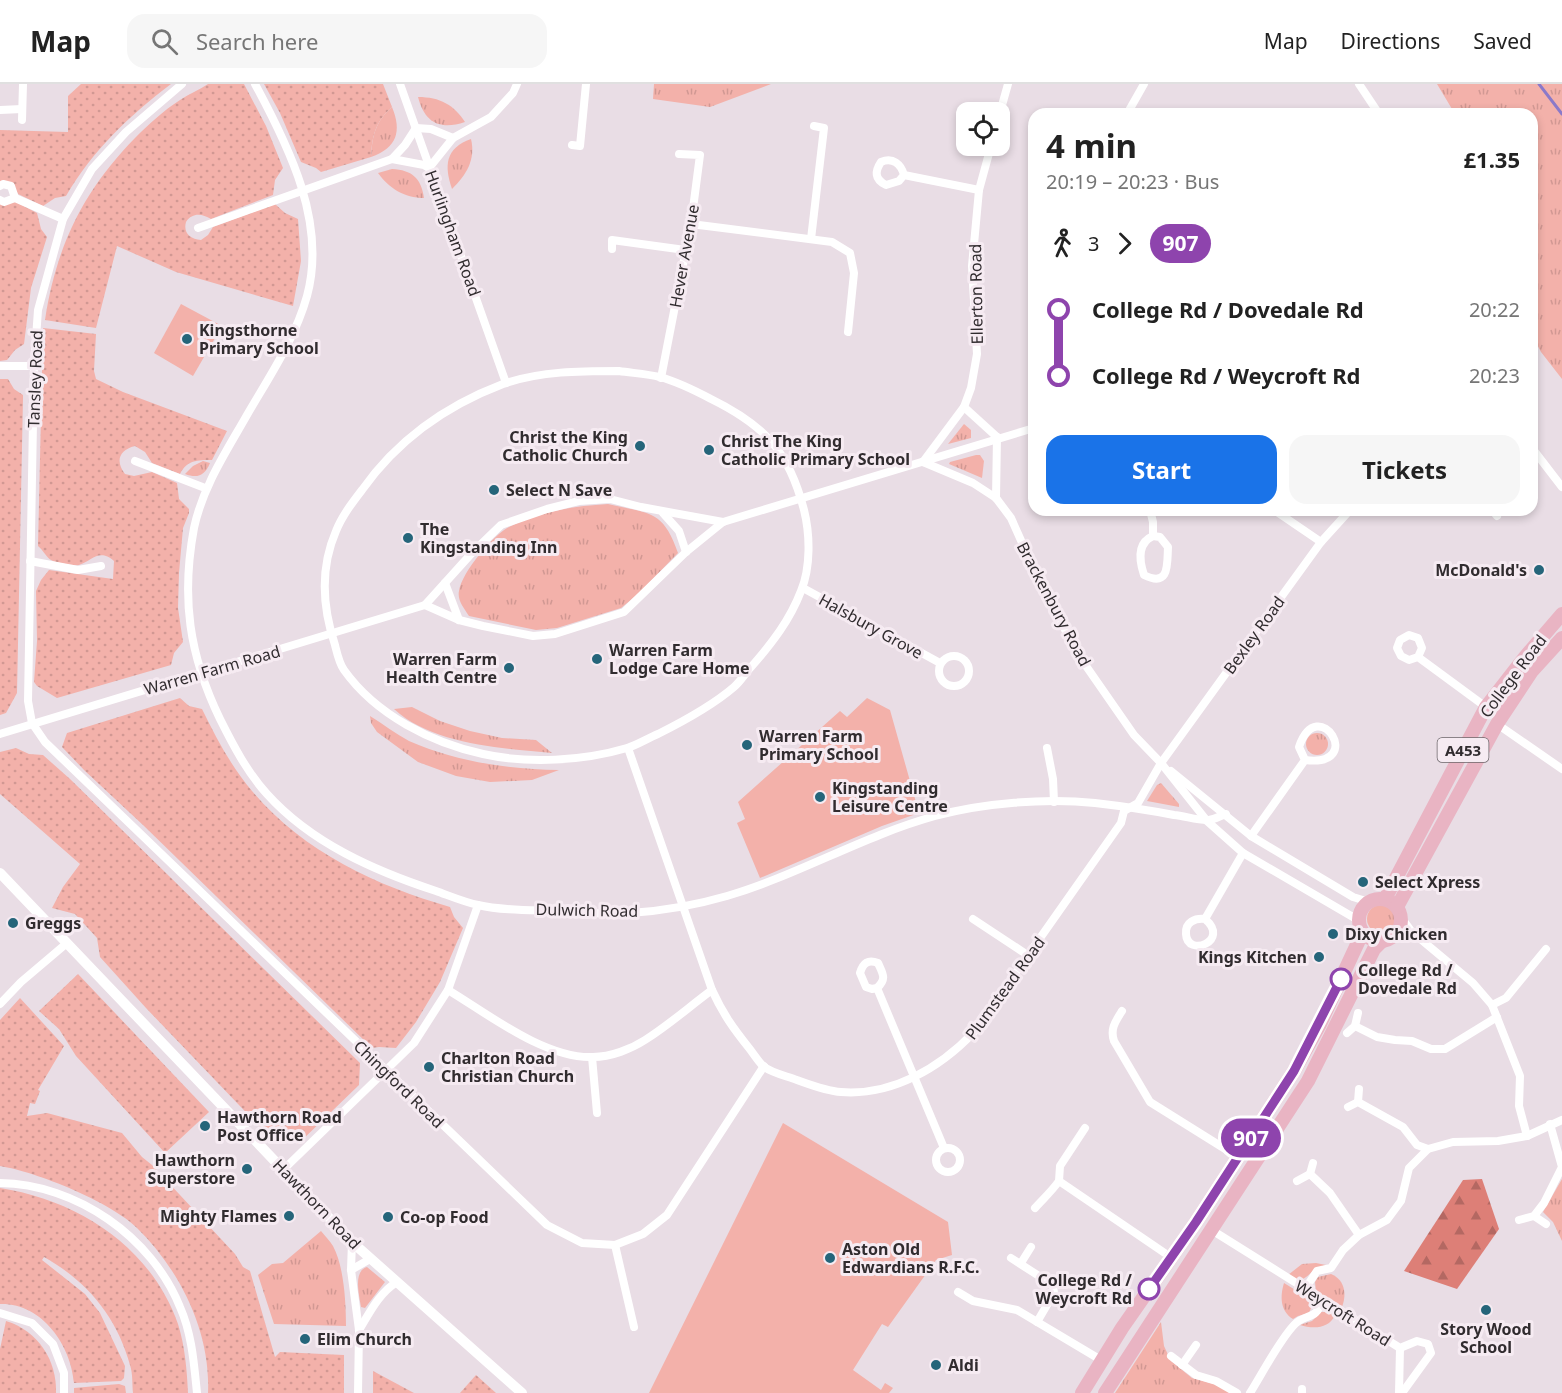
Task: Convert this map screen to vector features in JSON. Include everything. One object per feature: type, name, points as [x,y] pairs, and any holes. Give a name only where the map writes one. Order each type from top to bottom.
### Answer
[{"type":"main road","name":"College Road","points":[[1385,899],[1486,707],[1562,614]]},
{"type":"main road","name":"College Road","points":[[1399,912],[1497,724],[1532,671],[1562,638]]},
{"type":"main road","points":[[1105,1393],[1308,1081],[1374,949],[1399,930],[1399,912],[1385,899],[1369,902],[1362,908],[1358,920],[1364,935]]},
{"type":"main road","points":[[1364,935],[1386,940]]},
{"type":"main road","points":[[1082,1393],[1101,1360],[1172,1257],[1294,1071],[1320,1024],[1360,938],[1364,935]]},
{"type":"street","points":[[22,120],[23,84]]},
{"type":"street","name":"Tansley Road","points":[[32,723],[28,701],[30,561],[34,366],[38,310],[63,219],[92,169],[126,132],[182,84]]},
{"type":"street","name":"Dulwich Road","points":[[255,84],[274,120],[302,191],[311,224],[312,251],[309,285],[306,300],[284,351],[206,488],[194,529],[189,576],[189,621],[200,673],[213,705],[245,765],[267,795],[299,823],[332,846],[367,865],[478,905],[628,914],[725,897],[778,878],[874,836],[940,814],[1003,805],[1054,802],[1085,802],[1130,807]]},
{"type":"street","name":"Hurlingham Road","points":[[400,84],[506,383]]},
{"type":"street","points":[[392,159],[429,168],[453,138],[491,117],[513,93],[517,84]]},
{"type":"street","points":[[572,145],[580,146],[586,84]]},
{"type":"street","points":[[1130,108],[1144,84]]},
{"type":"street","points":[[1359,84],[1375,108]]},
{"type":"street","points":[[1002,102],[1006,85]]},
{"type":"street","points":[[0,110],[22,109]]},
{"type":"street","points":[[811,239],[824,128],[814,126]]},
{"type":"street","points":[[198,228],[392,159],[416,128],[430,129],[453,138]]},
{"type":"street","name":"Hever Avenue","points":[[661,378],[691,224],[700,155],[679,154]]},
{"type":"street","name":"Ellerton Road","points":[[923,462],[964,407],[971,388],[977,354],[972,266],[979,190],[988,156]]},
{"type":"street","points":[[904,175],[979,190]]},
{"type":"street","points":[[0,186],[3,184],[11,186],[15,198]]},
{"type":"street","points":[[0,200],[4,202],[15,198],[63,219]]},
{"type":"street","points":[[691,224],[715,229],[832,242],[850,253],[854,273],[848,332]]},
{"type":"street","points":[[612,249],[612,240],[685,250]]},
{"type":"street","points":[[0,366],[34,366]]},
{"type":"street","points":[[619,370],[661,378],[689,388],[736,411],[754,423],[784,458],[801,498],[808,524],[808,549],[803,588],[774,639],[735,686],[683,721],[628,748],[551,760],[512,759],[453,746],[388,713],[369,697],[342,668],[331,634],[324,598],[324,572],[337,529],[348,508],[379,465],[401,443],[434,419],[506,383],[563,372],[619,370]]},
{"type":"street","points":[[964,407],[997,437],[996,498]]},
{"type":"street","name":"Warren Farm Road","points":[[425,605],[459,620],[533,636],[563,631],[624,612],[686,552],[723,522],[1028,429]]},
{"type":"street","points":[[135,461],[206,488]]},
{"type":"street","name":"Brackenbury Road","points":[[923,462],[973,483],[996,498],[1011,518],[1036,574],[1077,653],[1134,735],[1161,763],[1206,821],[1243,853],[1358,920]]},
{"type":"street","points":[[1538,463],[1562,487]]},
{"type":"street","name":"Warren Farm Road","points":[[0,734],[425,605],[501,525],[524,515],[579,501],[610,499],[723,522]]},
{"type":"street","points":[[661,511],[670,518],[679,531],[686,552]]},
{"type":"street","points":[[1152,516],[1153,536]]},
{"type":"street","points":[[1283,516],[1321,542]]},
{"type":"street","name":"Bexley Road","points":[[1161,763],[1321,542],[1345,516]]},
{"type":"street","points":[[1153,536],[1160,537],[1168,547],[1167,572],[1157,579],[1144,575],[1141,568],[1141,545],[1145,539],[1153,536]]},
{"type":"street","points":[[30,561],[78,570],[101,566]]},
{"type":"street","points":[[445,584],[459,620]]},
{"type":"street","name":"Halsbury Grove","points":[[803,588],[940,663]]},
{"type":"street","points":[[1418,657],[1486,707]]},
{"type":"street","name":"Chingford Road","points":[[32,723],[45,742],[547,1225],[582,1243],[615,1245],[643,1234],[667,1215],[764,1066]]},
{"type":"street","points":[[1497,724],[1562,769]]},
{"type":"street","points":[[1321,726],[1330,730],[1335,738],[1336,748],[1330,757],[1319,762],[1305,760],[1299,747],[1303,736],[1310,728],[1321,726]]},
{"type":"street","name":"Plumstead Road","points":[[628,748],[712,990],[725,1017],[764,1066],[813,1086],[841,1092],[871,1090],[897,1084],[914,1077],[959,1048],[974,1032],[1029,956],[1121,823],[1124,812],[1138,803],[1161,763]]},
{"type":"street","points":[[1047,748],[1053,780],[1054,802]]},
{"type":"street","points":[[1251,836],[1305,760]]},
{"type":"street","name":"Brackenbury Road","points":[[1161,763],[1251,836],[1353,897],[1369,902]]},
{"type":"street","points":[[1130,807],[1206,821],[1226,814]]},
{"type":"street","points":[[1205,919],[1243,853]]},
{"type":"street","name":"Hawthorn Road","points":[[0,873],[352,1242],[522,1393]]},
{"type":"street","points":[[284,1169],[414,1043],[448,990],[478,905]]},
{"type":"street","points":[[1399,912],[1412,932],[1473,983],[1492,1005],[1520,1076],[1519,1106],[1527,1136]]},
{"type":"street","points":[[973,919],[1029,956]]},
{"type":"street","points":[[1386,940],[1412,932]]},
{"type":"street","points":[[0,1004],[21,982],[67,943]]},
{"type":"street","points":[[1492,1005],[1506,998],[1546,949]]},
{"type":"street","points":[[877,988],[944,1148]]},
{"type":"street","points":[[448,990],[518,1033],[550,1048],[569,1054],[592,1057],[624,1050],[645,1040],[712,990]]},
{"type":"street","points":[[1122,1011],[1113,1025],[1114,1041],[1150,1102],[1238,1157]]},
{"type":"street","points":[[1347,1033],[1355,1026],[1358,1013]]},
{"type":"street","points":[[1355,1026],[1377,1037],[1412,1041],[1431,1049],[1445,1049],[1497,1017]]},
{"type":"street","points":[[592,1057],[597,1113]]},
{"type":"street","points":[[1358,1102],[1359,1089]]},
{"type":"street","points":[[1358,1102],[1403,1128],[1417,1145],[1428,1149]]},
{"type":"street","points":[[1348,1107],[1358,1102]]},
{"type":"street","points":[[1305,1289],[1317,1271],[1331,1268],[1343,1250],[1359,1235],[1387,1220],[1401,1201],[1409,1168],[1428,1149],[1453,1142],[1498,1141],[1527,1136],[1562,1120]]},
{"type":"street","points":[[1519,1220],[1534,1216],[1544,1203],[1562,1167],[1550,1124]]},
{"type":"street","points":[[1035,1208],[1059,1181],[1060,1166],[1085,1128]]},
{"type":"street","points":[[1297,1181],[1310,1174],[1313,1163]]},
{"type":"street","points":[[1310,1174],[1330,1193],[1359,1235]]},
{"type":"street","points":[[1059,1181],[1172,1257]]},
{"type":"street","points":[[0,1183],[12,1183],[64,1195],[105,1217],[140,1246],[168,1282],[181,1308],[193,1352],[196,1393]]},
{"type":"street","points":[[1534,1216],[1546,1224]]},
{"type":"street","name":"Weycroft Road","points":[[1210,1229],[1400,1348],[1417,1341],[1428,1344],[1431,1353],[1401,1393]]},
{"type":"street","points":[[352,1242],[351,1270],[359,1330],[358,1393]]},
{"type":"street","points":[[615,1245],[634,1327]]},
{"type":"street","points":[[1021,1263],[1030,1247]]},
{"type":"street","points":[[1011,1258],[1053,1285],[1053,1293],[1037,1322]]},
{"type":"street","points":[[351,1270],[370,1259]]},
{"type":"street","points":[[359,1330],[388,1287],[397,1282]]},
{"type":"street","points":[[958,1292],[973,1301],[1017,1310],[1101,1360]]},
{"type":"street","points":[[1250,1393],[1296,1322],[1320,1310],[1322,1301]]},
{"type":"street","points":[[0,1313],[32,1323],[52,1344],[64,1373],[64,1393]]},
{"type":"street","points":[[1182,1365],[1196,1345]]},
{"type":"street","points":[[1400,1348],[1401,1393]]},
{"type":"street","points":[[1171,1356],[1196,1375],[1216,1381],[1237,1393]]},
{"type":"green space","points":[[81,84],[171,84],[113,135],[88,164],[66,196],[55,198],[43,206],[18,194],[12,182],[0,183],[0,130],[68,132],[68,96]]},
{"type":"green space","points":[[208,84],[244,84],[266,126],[283,168],[275,180],[273,195],[211,219],[195,215],[186,222],[187,232],[191,237],[201,240],[213,227],[275,204],[285,213],[298,219],[301,261],[293,306],[176,272],[117,246],[96,328],[45,320],[56,268],[65,244],[87,200],[101,179],[135,138],[156,118],[180,100]]},
{"type":"green space","points":[[264,84],[383,84],[392,107],[376,129],[371,157],[321,172],[301,162],[280,113]]},
{"type":"green space","points":[[654,84],[771,84],[710,107],[653,99]]},
{"type":"green space","points":[[1437,84],[1562,84],[1562,379],[1538,346],[1538,108],[1451,108]]},
{"type":"green space","points":[[418,97],[446,103],[465,122],[449,125],[435,123],[425,113]]},
{"type":"green space","points":[[392,107],[397,124],[395,138],[387,149],[371,157],[376,129]]},
{"type":"green space","points":[[471,139],[472,154],[469,167],[452,189],[448,173],[451,153],[456,147]]},
{"type":"green space","points":[[392,169],[405,171],[414,176],[421,185],[424,198],[417,198],[398,191],[378,173]]},
{"type":"green space","points":[[14,201],[37,213],[41,229],[47,237],[31,288],[24,344],[7,360],[0,361],[0,202]]},
{"type":"green space","points":[[181,304],[222,326],[193,376],[154,353]]},
{"type":"green space","points":[[43,328],[96,334],[94,371],[96,379],[123,392],[227,431],[212,460],[193,462],[186,466],[180,474],[152,463],[145,452],[135,446],[125,450],[120,457],[120,465],[125,474],[134,476],[152,472],[177,483],[179,499],[189,509],[183,528],[179,573],[178,608],[183,642],[174,653],[171,665],[57,698],[34,682],[37,641],[36,591],[49,570],[113,579],[114,561],[100,555],[79,565],[61,563],[49,559],[38,546]]},
{"type":"green space","points":[[0,379],[8,379],[14,389],[23,395],[23,398],[17,693],[6,713],[0,715]]},
{"type":"green space","points":[[964,424],[971,430],[971,438],[948,444]]},
{"type":"green space","points":[[980,455],[984,461],[982,478],[949,464],[950,462]]},
{"type":"green space","points":[[203,461],[210,463],[203,473],[197,476],[185,474],[193,466]]},
{"type":"green space","points":[[608,504],[653,516],[666,528],[678,553],[621,608],[557,628],[536,630],[469,616],[459,598],[461,583],[479,555],[502,531],[521,521],[545,513]]},
{"type":"green space","points":[[180,698],[189,706],[202,709],[237,772],[272,812],[294,831],[317,849],[368,877],[450,907],[454,917],[463,928],[440,982],[416,1022],[396,1048],[372,1048],[62,747],[67,733]]},
{"type":"green space","points":[[867,698],[890,710],[919,813],[882,826],[760,878],[737,823],[745,819],[738,802],[840,711],[847,717]]},
{"type":"green space","points":[[412,707],[440,721],[470,731],[502,738],[536,740],[552,753],[469,743],[428,730],[410,721],[394,709]]},
{"type":"green space","points":[[370,716],[409,741],[445,754],[501,766],[559,770],[532,780],[490,782],[456,776],[418,762],[377,732],[371,723]]},
{"type":"green space","points":[[1317,733],[1325,736],[1328,744],[1325,752],[1317,755],[1309,752],[1306,744],[1309,736]]},
{"type":"green space","points":[[16,748],[29,754],[43,755],[70,779],[360,1063],[359,1085],[298,1144],[288,1136],[260,1127],[100,957],[97,938],[75,914],[52,908],[63,887],[80,864],[0,794],[0,752]]},
{"type":"green space","points":[[1161,783],[1179,807],[1147,801],[1157,785]]},
{"type":"green space","points":[[1381,905],[1391,909],[1395,919],[1391,929],[1381,933],[1371,929],[1367,919],[1371,909]]},
{"type":"green space","points":[[78,974],[209,1112],[165,1153],[76,1056],[59,1029],[39,1011]]},
{"type":"green space","points":[[20,998],[64,1046],[38,1090],[40,1091],[35,1104],[30,1103],[27,1116],[47,1113],[122,1133],[235,1254],[243,1267],[250,1271],[275,1357],[280,1352],[344,1355],[344,1393],[208,1393],[208,1370],[204,1347],[190,1303],[167,1263],[153,1245],[137,1228],[110,1208],[53,1181],[0,1166],[0,1020]]},
{"type":"green space","name":"Aston Old Edwardians R.F.C.","points":[[783,1123],[948,1222],[952,1255],[936,1260],[888,1327],[882,1324],[853,1370],[881,1390],[885,1383],[893,1388],[889,1393],[649,1393]]},
{"type":"green space","points":[[1482,1179],[1499,1229],[1457,1289],[1404,1271],[1463,1180]]},
{"type":"green space","points":[[1562,1179],[1562,1241],[1553,1222],[1543,1212]]},
{"type":"green space","points":[[0,1188],[57,1203],[108,1232],[130,1250],[150,1272],[166,1297],[178,1324],[184,1350],[188,1393],[133,1393],[130,1365],[117,1331],[108,1316],[87,1289],[74,1277],[44,1257],[42,1260],[85,1294],[100,1313],[125,1366],[124,1378],[121,1381],[74,1383],[67,1354],[52,1329],[29,1311],[0,1304]]},
{"type":"green space","points":[[321,1231],[333,1246],[340,1264],[345,1296],[346,1326],[274,1324],[258,1275],[272,1264],[283,1263]]},
{"type":"green space","points":[[1302,1264],[1326,1265],[1299,1280],[1288,1275]]},
{"type":"green space","points":[[367,1267],[385,1282],[365,1308],[361,1307],[358,1278],[363,1269]]},
{"type":"green space","points":[[1331,1274],[1340,1280],[1344,1289],[1341,1309],[1316,1292],[1315,1282],[1318,1277]]},
{"type":"green space","points":[[1284,1283],[1310,1299],[1309,1313],[1293,1319],[1289,1316],[1282,1303]]},
{"type":"green space","points":[[1321,1312],[1335,1315],[1329,1323],[1320,1327],[1300,1325],[1312,1321]]},
{"type":"green space","points":[[6,1321],[27,1332],[43,1348],[53,1369],[56,1393],[0,1393],[0,1349]]},
{"type":"green space","points":[[1161,1322],[1164,1346],[1171,1361],[1192,1378],[1214,1384],[1231,1393],[1115,1393]]},
{"type":"green space","points":[[373,1371],[414,1393],[373,1393]]},
{"type":"green space","points":[[476,1375],[496,1393],[460,1393]]},
{"type":"green space","points":[[119,1384],[125,1386],[126,1393],[74,1393],[74,1388]]},
{"type":"waterway","points":[[1539,84],[1562,114]]},
{"type":"bus line","name":"907","points":[[1149,1289],[1196,1222],[1294,1071],[1341,979]]},
{"type":"place","name":"Kingsthorne Primary School","points":[[187,339]]},
{"type":"place","name":"Christ the King Catholic Church","points":[[640,446]]},
{"type":"place","name":"Christ The King Catholic Primary School","points":[[709,450]]},
{"type":"place","name":"Select N Save","points":[[494,490]]},
{"type":"place","name":"The Kingstanding Inn","points":[[408,538]]},
{"type":"place","name":"McDonald's","points":[[1539,570]]},
{"type":"place","name":"Warren Farm Lodge Care Home","points":[[597,659]]},
{"type":"place","name":"Warren Farm Health Centre","points":[[509,668]]},
{"type":"place","name":"Warren Farm Primary School","points":[[747,745]]},
{"type":"place","name":"Kingstanding Leisure Centre","points":[[820,797]]},
{"type":"place","name":"Select Xpress","points":[[1363,882]]},
{"type":"place","name":"Greggs","points":[[13,923]]},
{"type":"place","name":"Dixy Chicken","points":[[1333,934]]},
{"type":"place","name":"Kings Kitchen","points":[[1319,957]]},
{"type":"place","name":"College Rd / Dovedale Rd","points":[[1341,979]]},
{"type":"place","name":"Charlton Road Christian Church","points":[[429,1067]]},
{"type":"place","name":"Hawthorn Road Post Office","points":[[205,1126]]},
{"type":"place","name":"Hawthorn Superstore","points":[[247,1169]]},
{"type":"place","name":"Mighty Flames","points":[[289,1216]]},
{"type":"place","name":"Co-op Food","points":[[388,1217]]},
{"type":"place","name":"Aston Old Edwardians R.F.C.","points":[[830,1258]]},
{"type":"place","name":"College Rd / Weycroft Rd","points":[[1149,1289]]},
{"type":"place","name":"Story Wood School","points":[[1486,1310]]},
{"type":"place","name":"Elim Church","points":[[305,1339]]},
{"type":"place","name":"Aldi","points":[[936,1365]]}]
